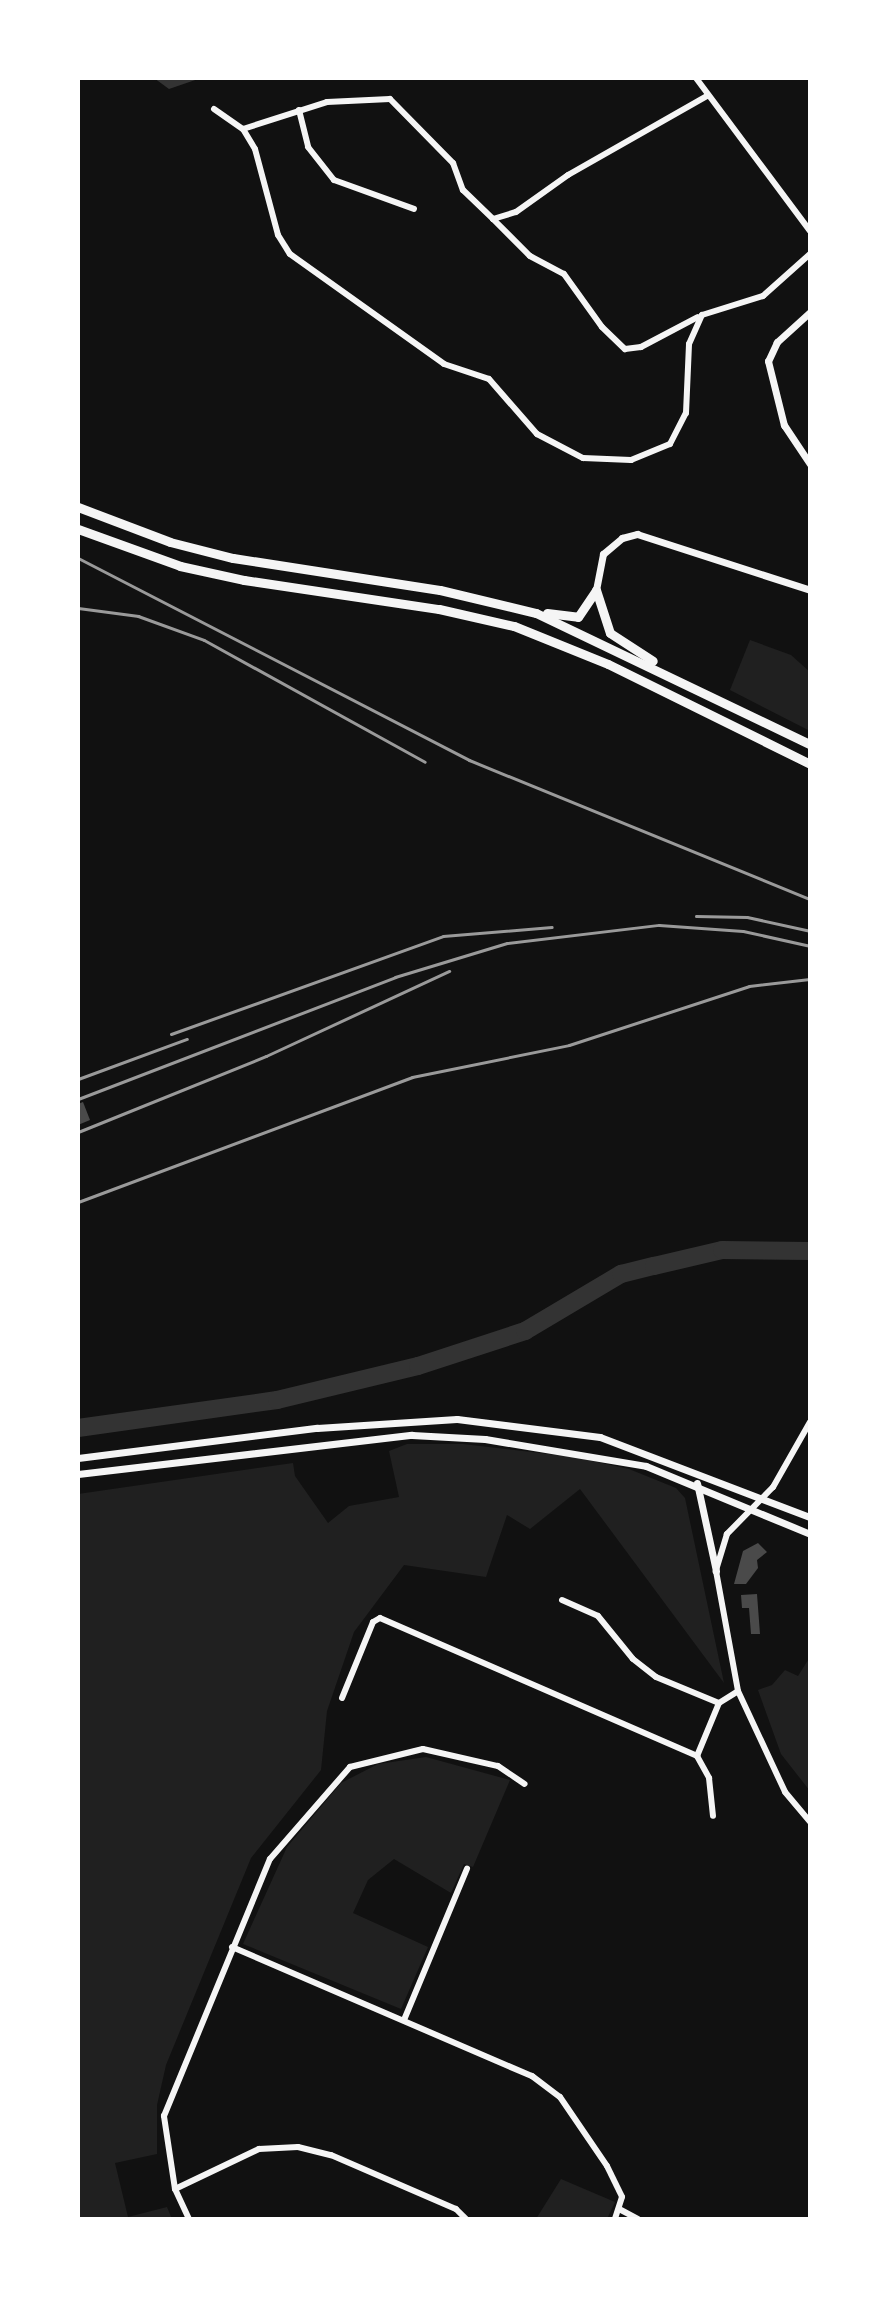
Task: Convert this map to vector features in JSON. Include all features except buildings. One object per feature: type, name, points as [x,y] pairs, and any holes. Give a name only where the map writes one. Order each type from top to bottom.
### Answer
[{"type":"highway","points":[[78,507],[170,542],[318,573],[578,617],[596,590]]},
{"type":"highway","points":[[78,529],[180,566],[439,609],[525,630],[619,669],[810,764]]},
{"type":"highway","points":[[596,590],[610,633],[701,690]]},
{"type":"highway","points":[[511,606],[585,634],[810,744]]},
{"type":"street","points":[[696,78],[810,231]]},
{"type":"street","points":[[493,219],[516,212],[568,175],[707,96]]},
{"type":"street","points":[[243,129],[327,102],[390,99],[453,163],[463,190],[530,256],[564,274],[625,349],[641,347],[702,315],[763,296],[810,254]]},
{"type":"street","points":[[214,109],[243,129],[255,149],[278,235],[290,254],[444,364],[489,379],[537,434],[583,458],[631,460],[670,444],[686,413],[689,344],[702,315]]},
{"type":"street","points":[[299,110],[308,147],[334,180],[414,209]]},
{"type":"street","points":[[810,312],[773,348],[768,370],[784,425],[810,464]]},
{"type":"street","points":[[596,590],[603,554],[622,538],[637,534],[810,590]]},
{"type":"street","points":[[78,1458],[317,1428],[457,1419],[600,1437],[764,1496],[810,1517]]},
{"type":"street","points":[[716,1571],[720,1545],[764,1496],[810,1422]]},
{"type":"street","points":[[78,1474],[412,1435],[526,1442],[608,1456],[697,1483],[810,1534]]},
{"type":"street","points":[[697,1483],[738,1691],[785,1792],[810,1822]]},
{"type":"street","points":[[562,1600],[598,1616],[633,1659],[656,1677],[719,1703]]},
{"type":"street","points":[[342,1698],[373,1622],[380,1618],[697,1756],[709,1778],[713,1816]]},
{"type":"street","points":[[697,1756],[719,1703],[738,1691]]},
{"type":"street","points":[[189,2219],[175,2189],[164,2116],[270,1859],[311,1817],[340,1775],[350,1767],[423,1749],[498,1766],[525,1784]]},
{"type":"street","points":[[404,2020],[467,1869]]},
{"type":"street","points":[[232,1947],[517,2068],[560,2097],[614,2178],[621,2210],[615,2219]]},
{"type":"street","points":[[175,2189],[259,2149],[298,2147],[331,2155],[456,2209],[466,2219]]},
{"type":"street","points":[[621,2210],[638,2219]]},
{"type":"shaded area","points":[[154,78],[201,78],[169,89]]},
{"type":"shaded area","points":[[750,640],[791,655],[810,672],[810,731],[730,690]]},
{"type":"shaded area","points":[[407,1444],[463,1444],[574,1457],[629,1469],[676,1488],[685,1498],[724,1683],[580,1489],[530,1529],[507,1515],[486,1577],[404,1565],[354,1632],[327,1711],[321,1770],[251,1858],[166,2065],[157,2105],[157,2154],[115,2163],[128,2217],[167,2207],[172,2219],[78,2219],[78,1494],[293,1463],[295,1476],[328,1523],[349,1506],[399,1497],[389,1451]]},
{"type":"shaded area","points":[[810,1657],[810,1791],[781,1754],[758,1690],[772,1685],[785,1670],[798,1676]]},
{"type":"shaded area","points":[[426,1757],[510,1780],[473,1867],[464,1864],[451,1893],[394,1859],[368,1880],[353,1913],[428,1947],[401,2009],[243,1944],[287,1847],[341,1783],[378,1764]]},
{"type":"shaded area","points":[[561,2179],[615,2202],[607,2219],[536,2219]]},
{"type":"waterway","points":[[78,1428],[277,1400],[418,1366],[525,1331],[621,1274],[654,1266],[722,1250],[810,1251]]},
{"type":"railway","points":[[78,558],[469,760],[810,899]]},
{"type":"railway","points":[[78,608],[138,616],[204,640],[425,762]]},
{"type":"railway","points":[[696,916],[747,917],[810,931]]},
{"type":"railway","points":[[78,1099],[395,977],[507,943],[659,925],[743,931],[810,946]]},
{"type":"railway","points":[[171,1034],[443,936],[552,927]]},
{"type":"railway","points":[[78,1132],[266,1056],[449,971]]},
{"type":"railway","points":[[78,1202],[412,1077],[569,1045],[749,986],[810,979]]},
{"type":"railway","points":[[78,1079],[187,1039]]}]
